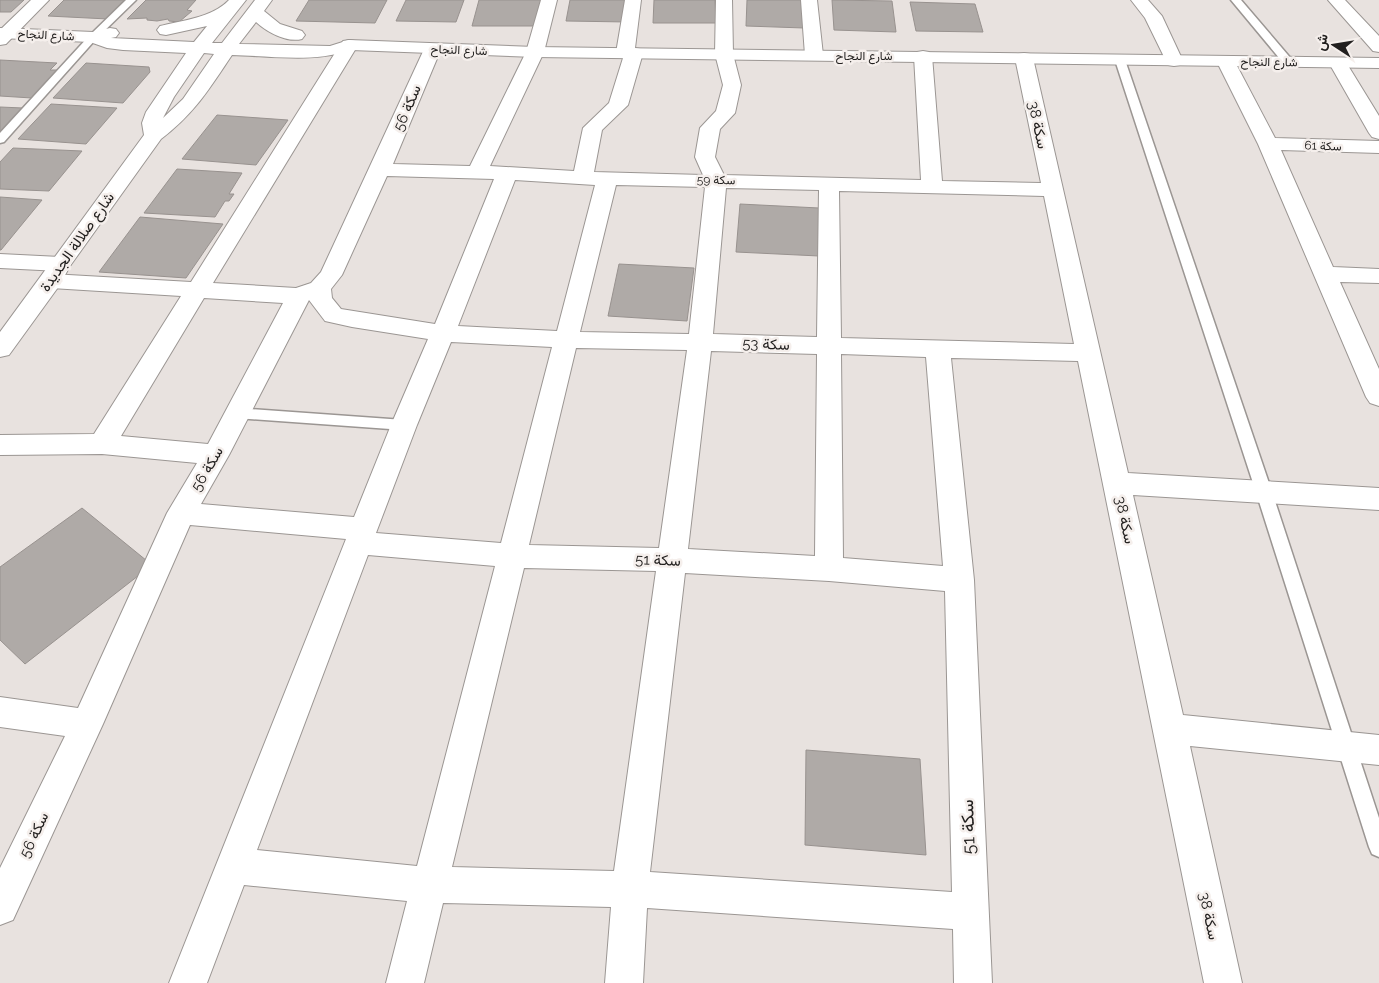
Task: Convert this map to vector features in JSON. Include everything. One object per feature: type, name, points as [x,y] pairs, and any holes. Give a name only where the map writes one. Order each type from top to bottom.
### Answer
[{"type":"street","points":[[2,36],[41,0]]},
{"type":"street","points":[[477,172],[535,52],[549,0]]},
{"type":"street","points":[[405,983],[566,340],[595,178],[593,128],[618,105],[629,53],[633,0]]},
{"type":"street","points":[[624,983],[630,889],[700,342],[716,180],[705,157],[710,128],[725,112],[732,85],[724,54],[724,0]]},
{"type":"street","points":[[809,0],[814,55]]},
{"type":"street","points":[[1139,0],[1153,16],[1174,61]]},
{"type":"street","points":[[1336,0],[1379,46]]},
{"type":"street","points":[[166,30],[209,20],[233,5]]},
{"type":"street","name":"شارع صلالة الجديدة","points":[[154,135],[152,123],[160,105],[180,74],[233,5]]},
{"type":"street","points":[[260,6],[264,21],[275,29],[296,35]]},
{"type":"street","name":"شارع صلالة الجديدة","points":[[0,349],[154,135],[171,122],[190,103],[232,41],[260,6]]},
{"type":"street","name":"شارع النجاح","points":[[2,36],[93,38],[120,32],[166,30],[211,32],[232,41],[272,51],[322,52],[349,45],[535,52],[1379,63]]},
{"type":"street","name":"شارع النجاح","points":[[93,38],[107,43],[154,47],[200,47],[232,41],[296,35],[333,38],[349,45]]},
{"type":"street","points":[[102,444],[349,45]]},
{"type":"street","points":[[154,47],[176,59],[180,64],[180,74]]},
{"type":"street","name":"سكة 56","points":[[0,907],[87,724],[181,513],[216,455],[236,412],[308,292],[331,276],[380,170],[432,49]]},
{"type":"street","points":[[207,77],[232,62],[272,51]]},
{"type":"street","points":[[923,56],[932,186]]},
{"type":"street","name":"سكة 38","points":[[1024,58],[1170,729],[1223,983]]},
{"type":"street","points":[[1226,62],[1268,144],[1379,396]]},
{"type":"street","points":[[1338,63],[1379,133]]},
{"type":"street","name":"سكة 61","points":[[1268,144],[1379,147]]},
{"type":"street","name":"سكة 59","points":[[380,170],[506,173],[595,178],[1052,190]]},
{"type":"street","points":[[188,983],[360,536],[404,425],[444,333],[506,173]]},
{"type":"street","points":[[828,569],[829,183]]},
{"type":"street","points":[[0,261],[56,272],[199,290],[308,292]]},
{"type":"street","points":[[1325,274],[1379,276]]},
{"type":"street","name":"سكة 53","points":[[308,292],[320,300],[333,314],[352,319],[444,333],[566,340],[1088,353]]},
{"type":"street","name":"سكة 51","points":[[938,349],[959,580],[973,983]]},
{"type":"street","points":[[0,445],[102,444],[216,455]]},
{"type":"street","points":[[1116,483],[1379,499]]},
{"type":"street","name":"سكة 51","points":[[181,513],[512,556],[672,560],[828,569],[959,580]]},
{"type":"street","points":[[0,712],[87,724]]},
{"type":"street","points":[[1170,729],[1379,750]]},
{"type":"street","points":[[233,866],[430,884],[630,889],[971,912]]},
{"type":"lane","points":[[0,140],[93,38],[131,0]]},
{"type":"lane","points":[[1236,0],[1288,63]]},
{"type":"lane","points":[[1120,60],[1264,492],[1379,847]]},
{"type":"lane","points":[[236,412],[404,425]]},
{"type":"building","points":[[0,0],[24,0],[11,12],[0,12]]},
{"type":"building","points":[[64,0],[126,0],[108,19],[48,16]]},
{"type":"building","points":[[146,0],[196,0],[187,10],[192,11],[179,22],[169,21],[168,19],[157,21],[147,20],[147,18],[127,19]]},
{"type":"building","points":[[309,0],[387,0],[375,23],[296,21]]},
{"type":"building","points":[[406,0],[464,0],[456,22],[396,21]]},
{"type":"building","points":[[479,0],[542,0],[536,26],[472,26]]},
{"type":"building","points":[[570,0],[629,0],[627,22],[566,21]]},
{"type":"building","points":[[654,0],[715,0],[716,23],[653,23]]},
{"type":"building","points":[[747,0],[803,0],[804,28],[746,26]]},
{"type":"building","points":[[832,0],[892,1],[896,32],[834,30]]},
{"type":"building","points":[[910,2],[975,4],[983,32],[916,31]]},
{"type":"building","points":[[0,60],[57,63],[50,70],[58,70],[32,98],[0,96]]},
{"type":"building","points":[[86,63],[149,67],[150,72],[123,103],[53,98]]},
{"type":"building","points":[[51,104],[117,108],[86,144],[18,139]]},
{"type":"building","points":[[0,107],[23,108],[0,132]]},
{"type":"building","points":[[217,115],[288,120],[256,165],[182,159]]},
{"type":"building","points":[[13,148],[82,151],[49,191],[0,189],[0,162]]},
{"type":"building","points":[[177,169],[242,173],[229,194],[234,194],[229,201],[225,201],[215,217],[144,213]]},
{"type":"building","points":[[0,197],[42,200],[1,250],[0,250]]},
{"type":"building","points":[[740,204],[819,208],[819,256],[736,252]]},
{"type":"building","points":[[140,217],[223,224],[186,278],[99,272]]},
{"type":"building","points":[[619,264],[694,268],[687,321],[608,316]]},
{"type":"building","points":[[82,508],[152,565],[25,664],[0,640],[0,567]]},
{"type":"building","points":[[806,750],[920,759],[926,855],[805,845]]}]
